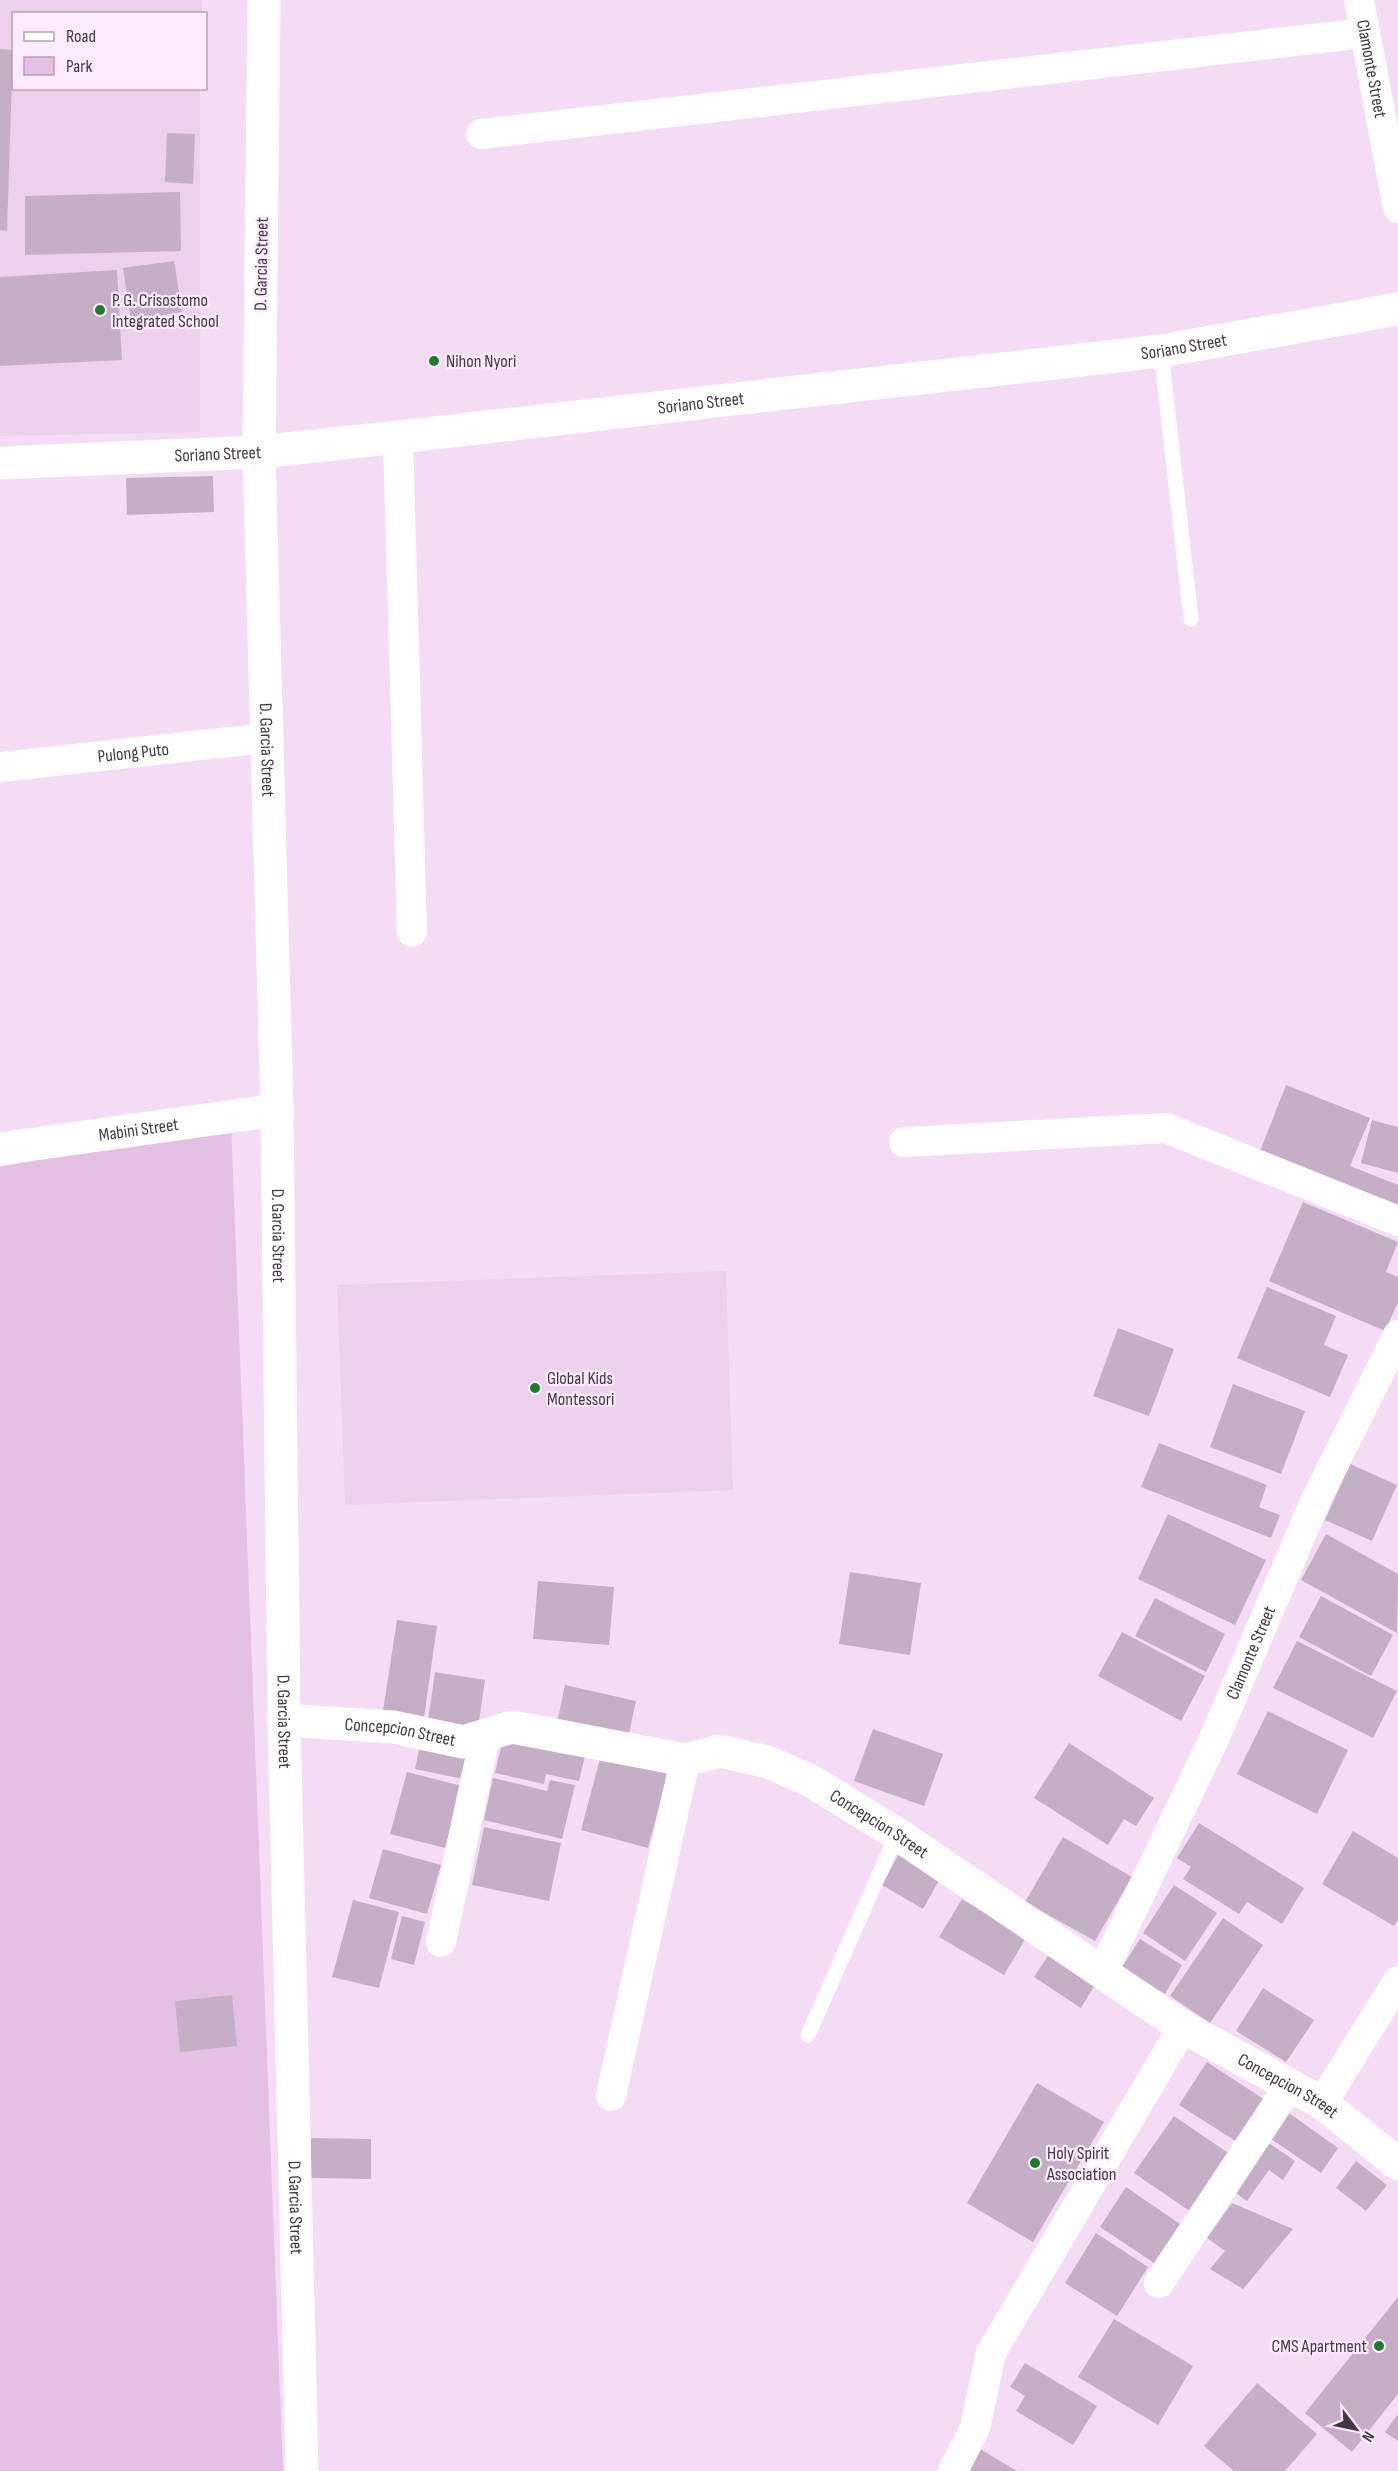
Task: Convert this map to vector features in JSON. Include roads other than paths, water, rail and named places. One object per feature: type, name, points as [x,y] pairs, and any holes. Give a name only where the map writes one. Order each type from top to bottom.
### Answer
[{"type":"street","name":"D. Garcia Street","points":[[264,0],[259,452],[277,1110],[284,1720],[302,2471]]},
{"type":"street","name":"Clamonte Street","points":[[1364,1],[1365,33],[1398,208]]},
{"type":"street","points":[[481,134],[1365,33]]},
{"type":"street","name":"Soriano Street","points":[[0,463],[259,452],[398,437],[1161,351],[1398,309]]},
{"type":"street","points":[[398,437],[412,932]]},
{"type":"street","name":"Pulong Puto","points":[[0,767],[267,738]]},
{"type":"street","name":"Mabini Street","points":[[0,1149],[277,1110]]},
{"type":"street","points":[[904,1142],[1166,1128],[1398,1221]]},
{"type":"street","name":"Clamonte Street","points":[[1103,1971],[1212,1742],[1315,1502],[1398,1335]]},
{"type":"street","name":"Concepcion Street","points":[[284,1720],[393,1727],[463,1742],[512,1727],[685,1760],[720,1751],[768,1762],[813,1782],[897,1834],[1183,2027],[1322,2103],[1398,2164]]},
{"type":"street","points":[[441,1942],[485,1736]]},
{"type":"street","points":[[611,2096],[685,1760]]},
{"type":"street","points":[[1322,2103],[1398,1981]]},
{"type":"street","points":[[953,2471],[975,2428],[991,2353],[1183,2027]]},
{"type":"street","points":[[1159,2283],[1290,2085]]},
{"type":"lane","points":[[1161,351],[1191,619]]},
{"type":"lane","points":[[808,2035],[897,1834]]},
{"type":"place","name":"P. G. Crisostomo Integrated School","points":[[100,310]]},
{"type":"place","name":"Nihon Nyori","points":[[434,361]]},
{"type":"place","name":"Global Kids Montessori","points":[[535,1388]]},
{"type":"place","name":"Holy Spirit Association","points":[[1035,2163]]},
{"type":"place","name":"CMS Apartment","points":[[1379,2346]]}]
